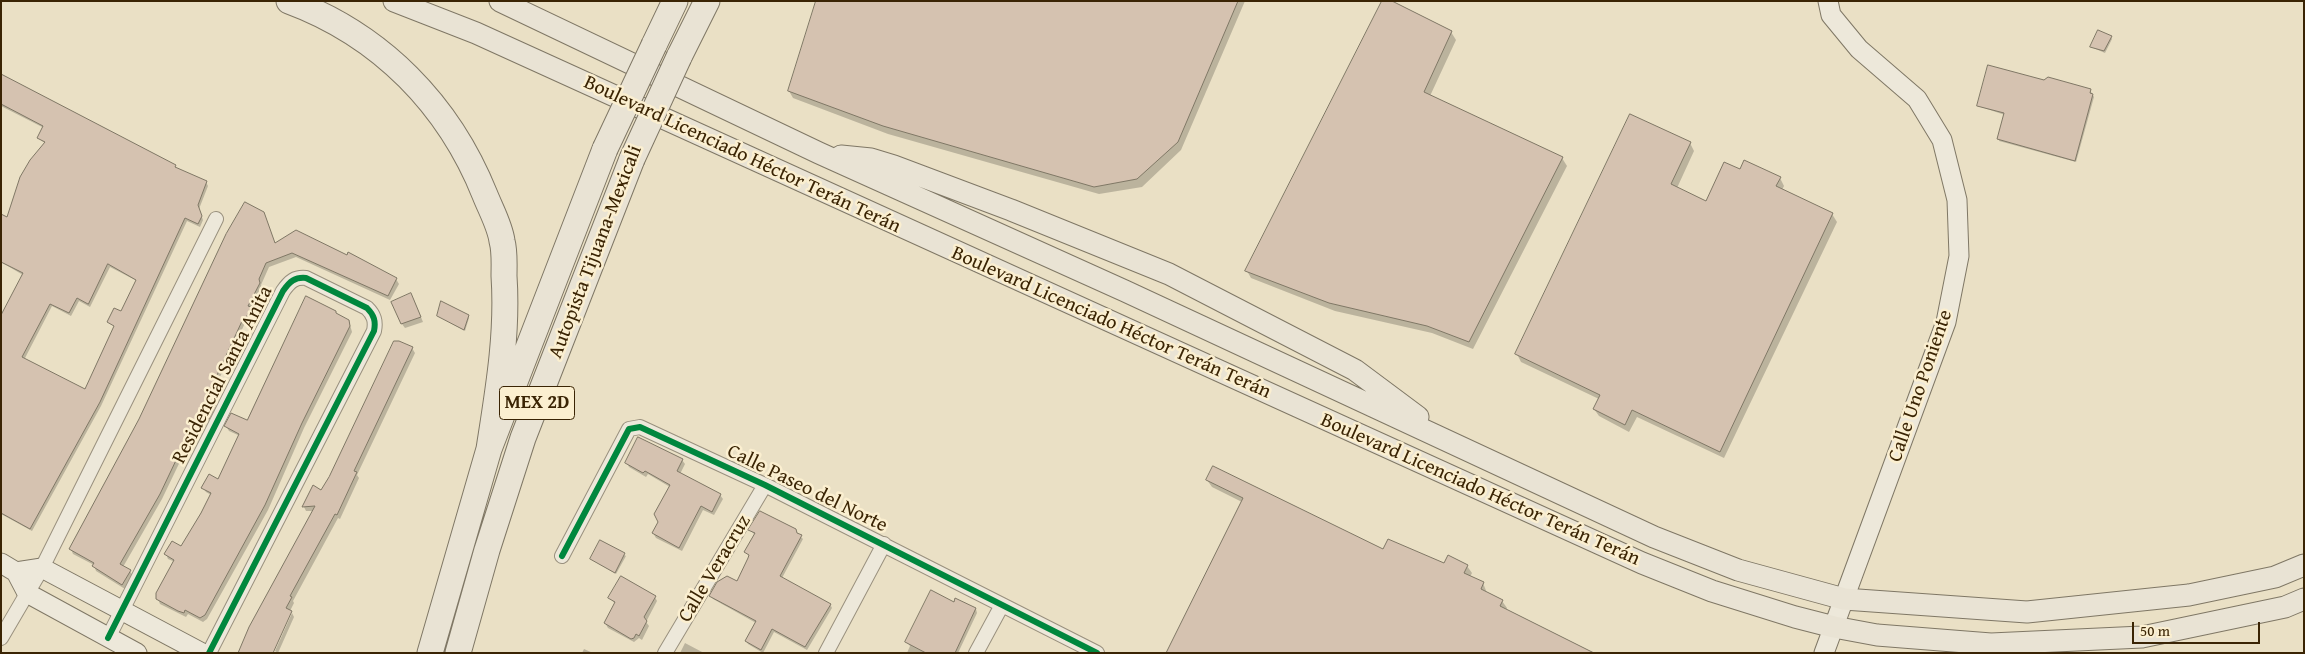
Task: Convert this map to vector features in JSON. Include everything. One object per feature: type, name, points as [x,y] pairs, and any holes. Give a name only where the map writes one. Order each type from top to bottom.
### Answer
[{"type":"highway","points":[[289,1],[342,27],[399,68],[420,88],[440,113],[473,165],[502,241],[506,300],[503,364],[489,449]]},
{"type":"highway","name":"Autopista Tijuana-Mexicali","points":[[430,653],[489,449],[605,149],[675,1]]},
{"type":"highway","name":"Autopista Tijuana-Mexicali","points":[[458,653],[487,550],[523,438],[632,159],[707,1]]},
{"type":"main road","name":"Boulevard Licenciado Héctor Terán Terán","points":[[394,1],[476,33],[1642,563],[1712,592],[1834,627],[1878,635],[1991,644],[2142,637],[2297,605]]},
{"type":"main road","name":"Boulevard Licenciado Héctor Terán Terán","points":[[500,1],[819,153],[1125,291],[1654,537],[1747,573],[1844,599],[2027,612],[2189,595],[2275,577],[2304,565]]},
{"type":"main road","name":"Calle Uno Poniente","points":[[1824,653],[1946,322],[1959,256],[1957,200],[1942,140],[1917,99],[1859,49],[1831,15],[1828,1]]},
{"type":"main road","points":[[819,153],[871,160],[894,166],[1011,210],[1169,274],[1354,370],[1452,443]]},
{"type":"main road","points":[[9,567],[42,568],[202,653]]},
{"type":"main road","points":[[9,567],[27,593],[137,653]]},
{"type":"street","points":[[1,638],[42,568],[216,220]]},
{"type":"street","name":"Residencial Santa Anita","points":[[108,638],[283,291],[290,282],[298,277],[306,278],[366,308],[373,314],[376,323],[374,331],[209,653]]},
{"type":"street","name":"Calle Paseo del Norte","points":[[562,556],[629,429],[640,427],[765,485],[1097,653]]},
{"type":"street","name":"Calle Veracruz","points":[[666,653],[765,485]]},
{"type":"street","points":[[826,653],[884,544]]},
{"type":"street","points":[[976,653],[1002,605]]},
{"type":"building","points":[[816,1],[1238,1],[1178,142],[1137,179],[1094,187],[883,126],[788,91]]},
{"type":"building","points":[[1382,1],[1392,1],[1452,31],[1424,92],[1563,157],[1469,342],[1427,326],[1329,303],[1245,271]]},
{"type":"building","points":[[2098,30],[2112,36],[2104,51],[2090,47]]},
{"type":"building","points":[[1988,65],[2044,80],[2048,77],[2091,89],[2090,93],[2093,94],[2075,161],[1997,139],[2004,113],[1977,106]]},
{"type":"building","points":[[1,74],[176,165],[175,167],[207,181],[198,205],[202,216],[198,224],[185,218],[100,402],[30,529],[1,513],[1,315],[23,273],[1,262],[1,214],[7,217],[20,177],[30,160],[45,142],[37,138],[43,126],[1,104]],"holes":[[[108,264],[136,280],[121,311],[114,308],[107,322],[114,326],[85,389],[22,357],[50,304],[69,313],[77,298],[88,304]]]},
{"type":"building","points":[[1630,114],[1691,142],[1671,184],[1706,201],[1724,162],[1740,169],[1744,160],[1781,177],[1776,186],[1833,213],[1720,452],[1632,410],[1625,425],[1593,409],[1600,395],[1515,354]]},
{"type":"building","points":[[245,202],[264,212],[275,243],[296,230],[347,255],[348,252],[397,278],[388,296],[292,253],[266,263],[259,279],[260,283],[248,306],[251,307],[245,320],[243,319],[205,401],[215,405],[209,419],[198,414],[160,494],[120,564],[131,570],[122,585],[92,566],[94,563],[69,549],[139,419],[226,234]]},
{"type":"building","points":[[411,293],[421,317],[401,324],[391,302]]},
{"type":"building","points":[[306,296],[336,311],[336,313],[349,320],[350,326],[302,423],[265,505],[205,615],[200,618],[185,610],[184,613],[178,611],[156,599],[156,593],[174,560],[164,554],[172,541],[181,546],[201,513],[211,493],[201,488],[209,474],[218,479],[239,434],[224,426],[231,413],[247,420]]},
{"type":"building","points":[[441,301],[469,315],[464,330],[437,316]]},
{"type":"building","points":[[394,341],[399,341],[413,347],[354,471],[357,472],[337,515],[335,514],[290,596],[292,597],[286,608],[292,611],[273,653],[238,653],[249,627],[315,506],[302,507],[313,485],[321,490],[329,477]]},
{"type":"building","points":[[638,437],[683,459],[677,471],[721,494],[712,512],[701,506],[679,548],[652,533],[658,522],[654,514],[670,485],[645,471],[643,473],[625,463]]},
{"type":"building","points":[[1213,466],[1383,549],[1388,539],[1444,563],[1448,555],[1468,565],[1464,573],[1484,582],[1481,589],[1503,600],[1500,606],[1594,653],[1166,653],[1243,498],[1206,480]]},
{"type":"building","points":[[760,511],[796,529],[797,533],[802,535],[780,576],[831,604],[805,647],[772,629],[761,650],[745,641],[756,621],[709,596],[717,582],[727,576],[737,581],[749,555],[744,552],[755,533],[748,530]]},
{"type":"building","points":[[600,540],[625,553],[615,573],[590,559]]},
{"type":"building","points":[[621,576],[656,596],[644,617],[647,621],[639,636],[636,634],[631,639],[604,623],[615,602],[608,598]]},
{"type":"building","points":[[931,590],[954,602],[955,598],[976,608],[955,653],[926,653],[905,642]]},
{"type":"cycle path","points":[[108,638],[283,291],[293,280],[306,278],[367,308],[374,318],[374,331],[209,653]]},
{"type":"cycle path","points":[[562,556],[629,429],[640,427],[765,485],[1097,653]]}]
